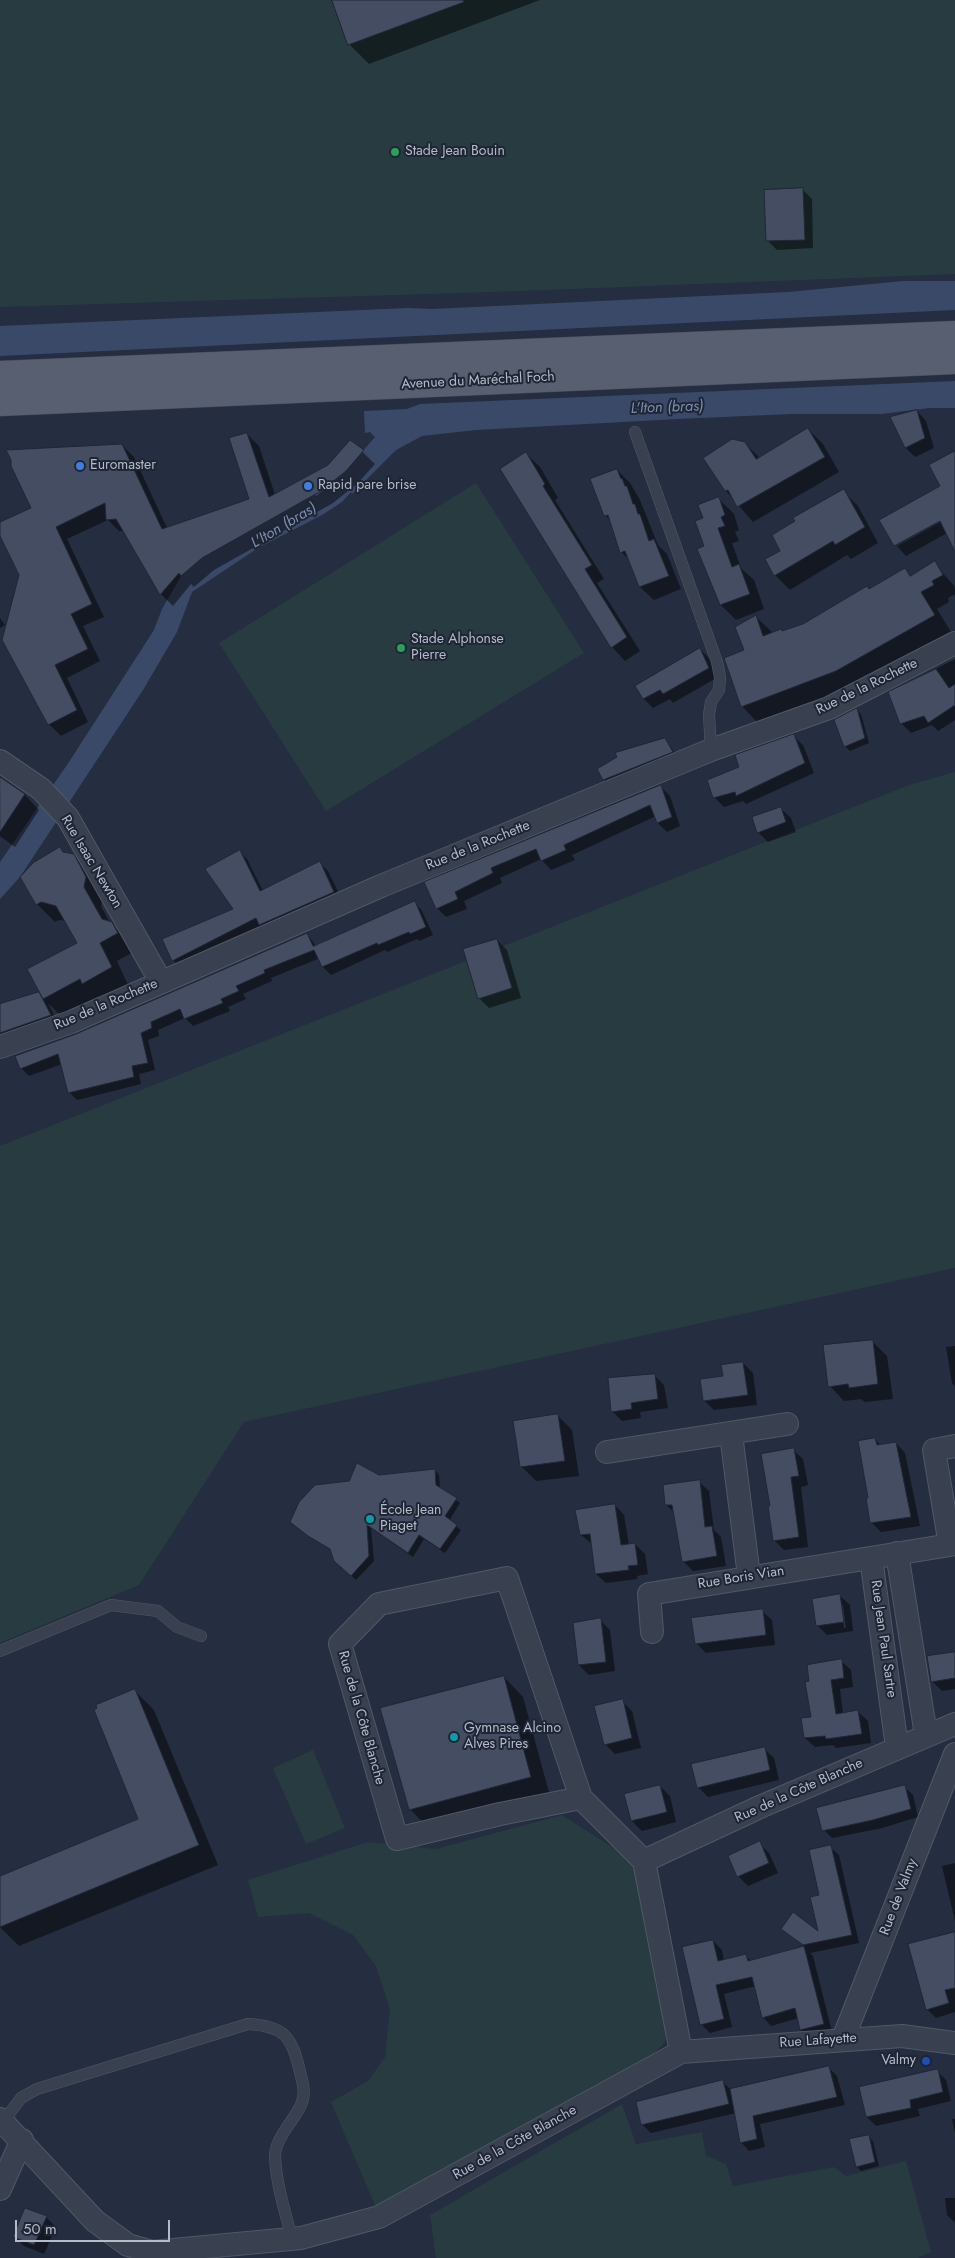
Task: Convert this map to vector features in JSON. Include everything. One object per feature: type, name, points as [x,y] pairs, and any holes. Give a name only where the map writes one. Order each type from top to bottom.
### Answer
[{"type":"main road","name":"Avenue du Maréchal Foch","points":[[0,375],[955,335]]},
{"type":"main road","name":"Avenue du Maréchal Foch","points":[[0,402],[955,360]]},
{"type":"street","name":"Rue de la Rochette","points":[[0,1046],[71,1022],[381,886],[711,750],[829,708],[955,643]]},
{"type":"street","name":"Rue Isaac Newton","points":[[0,761],[41,788],[68,818],[161,982]]},
{"type":"street","points":[[608,1452],[787,1424]]},
{"type":"street","points":[[731,1434],[749,1576]]},
{"type":"street","points":[[871,1558],[950,1545],[934,1450],[955,1446]]},
{"type":"street","name":"Rue Jean Paul Sartre","points":[[897,1554],[926,1735]]},
{"type":"street","name":"Rue Boris Vian","points":[[652,1632],[649,1594],[749,1576],[871,1558]]},
{"type":"street","name":"Rue Jean Paul Sartre","points":[[871,1558],[897,1747]]},
{"type":"street","name":"Rue de la Côte Blanche","points":[[582,1798],[500,1814],[397,1839],[340,1644],[379,1604],[506,1578],[582,1798],[644,1861],[897,1747],[955,1724]]},
{"type":"street","name":"Rue de Valmy","points":[[843,2039],[955,1754]]},
{"type":"street","points":[[644,1861],[682,2052]]},
{"type":"street","name":"Rue Lafayette","points":[[682,2052],[902,2036],[955,2043]]},
{"type":"street","name":"Rue de la Côte Blanche","points":[[2,2121],[22,2140],[95,2221],[128,2245],[152,2255],[299,2244],[379,2217],[682,2052]]},
{"type":"street","points":[[0,2189],[22,2140]]},
{"type":"lane","points":[[635,432],[717,662],[720,677],[719,690],[711,702],[711,750]]},
{"type":"lane","points":[[0,1651],[111,1605],[158,1611],[177,1627],[201,1636]]},
{"type":"lane","points":[[2,2121],[21,2098],[37,2089],[248,2024],[268,2025],[286,2036],[296,2051],[304,2089],[301,2105],[286,2127],[275,2154],[284,2209],[299,2244]]},
{"type":"shaded area","points":[[0,0],[955,0],[955,274],[494,292],[0,307]]},
{"type":"shaded area","name":"Stade Alphonse Pierre","points":[[476,483],[584,653],[326,811],[219,643]]},
{"type":"shaded area","points":[[955,772],[955,1268],[244,1422],[139,1585],[0,1643],[0,1146],[909,785]]},
{"type":"shaded area","points":[[313,1750],[345,1828],[306,1844],[273,1768]]},
{"type":"shaded area","points":[[562,1815],[634,1861],[670,2026],[665,2042],[647,2061],[377,2210],[331,2102],[368,2081],[385,2057],[390,2009],[376,1966],[353,1935],[309,1913],[258,1917],[248,1880],[368,1842],[436,1849]]},
{"type":"shaded area","points":[[622,2104],[636,2144],[702,2132],[706,2156],[726,2164],[733,2186],[834,2167],[846,2176],[906,2161],[931,2252],[918,2258],[436,2258],[430,2215]]},
{"type":"water","points":[[903,281],[955,281],[955,310],[0,356],[0,326],[408,308],[433,309],[788,292]]},
{"type":"water","name":"L'Iton (bras)","points":[[955,381],[955,408],[929,408],[881,414],[791,414],[476,430],[422,436],[396,450],[342,502],[322,515],[258,548],[192,592],[177,632],[143,690],[20,877],[0,899],[0,862],[69,762],[154,630],[162,609],[181,576],[202,558],[321,491],[348,468],[375,437],[370,432],[365,433],[364,411],[407,409],[420,404]]},
{"type":"building","points":[[332,0],[463,0],[464,2],[348,45]]},
{"type":"building","points":[[803,188],[805,240],[766,241],[764,190]]},
{"type":"building","points":[[917,410],[925,438],[905,448],[890,417]]},
{"type":"building","points":[[808,428],[825,457],[737,507],[728,490],[725,491],[703,458],[732,439],[745,442],[756,459]]},
{"type":"building","points":[[247,433],[269,497],[328,465],[350,440],[364,450],[346,471],[321,491],[202,558],[181,576],[179,573],[160,595],[116,519],[106,520],[105,503],[56,527],[92,604],[71,614],[88,649],[55,665],[77,710],[48,725],[2,640],[19,575],[0,536],[0,522],[31,508],[11,466],[11,460],[6,450],[122,444],[162,529],[249,499],[229,438]]},
{"type":"building","points":[[955,451],[955,552],[940,521],[894,546],[879,520],[940,486],[929,465]]},
{"type":"building","points":[[526,452],[545,484],[543,486],[592,565],[585,569],[627,637],[611,648],[500,469]]},
{"type":"building","points":[[617,469],[625,486],[627,486],[638,514],[640,514],[649,541],[654,539],[669,576],[639,587],[625,551],[620,553],[608,515],[604,516],[590,479]]},
{"type":"building","points":[[844,489],[865,527],[835,545],[833,541],[774,576],[765,559],[780,551],[772,535],[795,521],[793,518]]},
{"type":"building","points":[[719,497],[725,515],[721,517],[725,526],[718,528],[732,567],[739,564],[750,594],[720,605],[697,549],[704,546],[695,521],[703,518],[698,505]]},
{"type":"building","points":[[935,561],[943,575],[932,581],[934,585],[921,592],[935,615],[836,671],[741,707],[724,658],[744,650],[735,627],[756,615],[763,636],[781,629],[782,631],[803,624],[867,586],[869,589],[905,568],[910,576]]},
{"type":"building","points":[[700,648],[709,668],[663,694],[660,690],[643,699],[635,686]]},
{"type":"building","points":[[936,669],[949,688],[955,684],[955,705],[928,723],[924,716],[900,724],[888,692]]},
{"type":"building","points":[[857,708],[865,738],[844,747],[834,720]]},
{"type":"building","points":[[794,734],[805,763],[736,796],[735,792],[713,798],[707,780],[739,767],[735,755]]},
{"type":"building","points":[[665,738],[673,752],[603,780],[597,769],[617,757],[615,753]]},
{"type":"building","points":[[0,777],[25,794],[0,832]]},
{"type":"building","points":[[661,785],[672,817],[657,823],[650,805],[564,845],[566,850],[541,861],[536,849],[491,868],[493,873],[455,892],[458,899],[436,909],[424,882]]},
{"type":"building","points":[[781,807],[786,822],[757,833],[752,817]]},
{"type":"building","points":[[60,847],[63,852],[74,854],[86,877],[84,887],[102,919],[112,922],[118,933],[100,943],[112,967],[82,984],[80,979],[43,999],[27,969],[77,943],[56,906],[41,902],[36,905],[20,877],[33,863]]},
{"type":"building","points":[[240,850],[260,891],[320,861],[334,892],[259,925],[256,918],[172,961],[162,939],[233,909],[205,869]]},
{"type":"building","points":[[415,901],[426,927],[378,945],[377,943],[322,967],[314,950],[264,970],[265,973],[236,986],[239,991],[221,999],[223,1003],[184,1019],[180,1009],[151,1022],[152,1028],[141,1033],[148,1063],[132,1066],[134,1077],[68,1093],[58,1054],[20,1069],[15,1056],[76,1034],[307,933],[313,946]]},
{"type":"building","points":[[497,939],[512,988],[478,999],[463,949]]},
{"type":"building","points":[[39,992],[51,1015],[0,1033],[0,1004]]},
{"type":"building","points":[[873,1340],[878,1384],[849,1388],[848,1384],[828,1387],[823,1345]]},
{"type":"building","points":[[743,1362],[748,1395],[703,1401],[700,1379],[723,1376],[721,1365]]},
{"type":"building","points":[[655,1374],[658,1399],[631,1403],[632,1409],[611,1412],[608,1378]]},
{"type":"building","points":[[558,1414],[565,1461],[520,1467],[513,1421]]},
{"type":"building","points":[[875,1438],[877,1445],[896,1442],[911,1517],[870,1523],[866,1498],[868,1498],[858,1441]]},
{"type":"building","points":[[794,1448],[799,1476],[791,1477],[799,1537],[773,1541],[768,1506],[770,1506],[761,1454]]},
{"type":"building","name":"École Jean Piaget","points":[[357,1463],[379,1475],[435,1469],[436,1485],[457,1498],[445,1516],[457,1525],[440,1549],[419,1535],[408,1553],[367,1525],[369,1556],[351,1576],[334,1561],[330,1549],[308,1536],[290,1522],[299,1502],[315,1485],[349,1481]]},
{"type":"building","points":[[700,1480],[705,1527],[712,1526],[717,1556],[682,1562],[672,1505],[665,1505],[663,1485]]},
{"type":"building","points":[[615,1504],[621,1545],[635,1543],[638,1565],[628,1566],[629,1570],[595,1574],[590,1534],[580,1535],[575,1510]]},
{"type":"building","points":[[840,1594],[844,1622],[816,1626],[812,1599]]},
{"type":"building","points":[[763,1609],[766,1635],[695,1644],[691,1618]]},
{"type":"building","points":[[601,1618],[606,1662],[578,1665],[573,1623]]},
{"type":"building","points":[[955,1652],[955,1678],[931,1682],[927,1656]]},
{"type":"building","points":[[842,1659],[844,1678],[831,1680],[836,1714],[858,1710],[862,1734],[826,1739],[825,1736],[804,1738],[801,1718],[811,1717],[805,1682],[809,1681],[807,1665]]},
{"type":"building","name":"Gymnase Alcino Alves Pires","points":[[504,1676],[531,1777],[409,1810],[380,1708]]},
{"type":"building","points":[[135,1689],[199,1845],[0,1927],[0,1876],[138,1819],[94,1710],[97,1708],[96,1705]]},
{"type":"building","points":[[623,1699],[632,1738],[604,1745],[594,1706]]},
{"type":"building","points":[[765,1747],[770,1770],[697,1788],[691,1764]]},
{"type":"building","points":[[660,1785],[667,1812],[631,1821],[624,1794]]},
{"type":"building","points":[[905,1785],[911,1809],[873,1820],[822,1831],[816,1808]]},
{"type":"building","points":[[760,1841],[769,1863],[737,1877],[728,1856]]},
{"type":"building","points":[[831,1845],[852,1935],[803,1945],[781,1929],[793,1912],[818,1931],[810,1897],[819,1895],[809,1850]]},
{"type":"building","points":[[955,1932],[955,1988],[945,1990],[949,2003],[926,2010],[908,1944]]},
{"type":"building","points":[[713,1940],[718,1961],[746,1954],[748,1961],[804,1946],[824,2024],[800,2030],[795,2008],[762,2018],[752,1977],[716,1985],[724,2019],[700,2025],[682,1947]]},
{"type":"building","points":[[829,2066],[837,2097],[753,2116],[757,2139],[740,2143],[730,2089]]},
{"type":"building","points":[[938,2069],[943,2092],[910,2100],[911,2108],[866,2117],[859,2087]]},
{"type":"building","points":[[723,2080],[729,2104],[641,2125],[636,2102]]},
{"type":"building","points":[[869,2135],[875,2162],[856,2167],[849,2139]]},
{"type":"building","points":[[25,2208],[47,2216],[34,2245],[13,2237]]},
{"type":"place","name":"Stade Jean Bouin","points":[[395,152]]},
{"type":"place","name":"Euromaster","points":[[80,466]]},
{"type":"place","name":"Rapid pare brise","points":[[308,486]]},
{"type":"place","name":"Stade Alphonse Pierre","points":[[401,648]]},
{"type":"place","name":"École Jean Piaget","points":[[370,1519]]},
{"type":"place","name":"Gymnase Alcino Alves Pires","points":[[454,1737]]},
{"type":"place","name":"Valmy","points":[[926,2061]]}]
